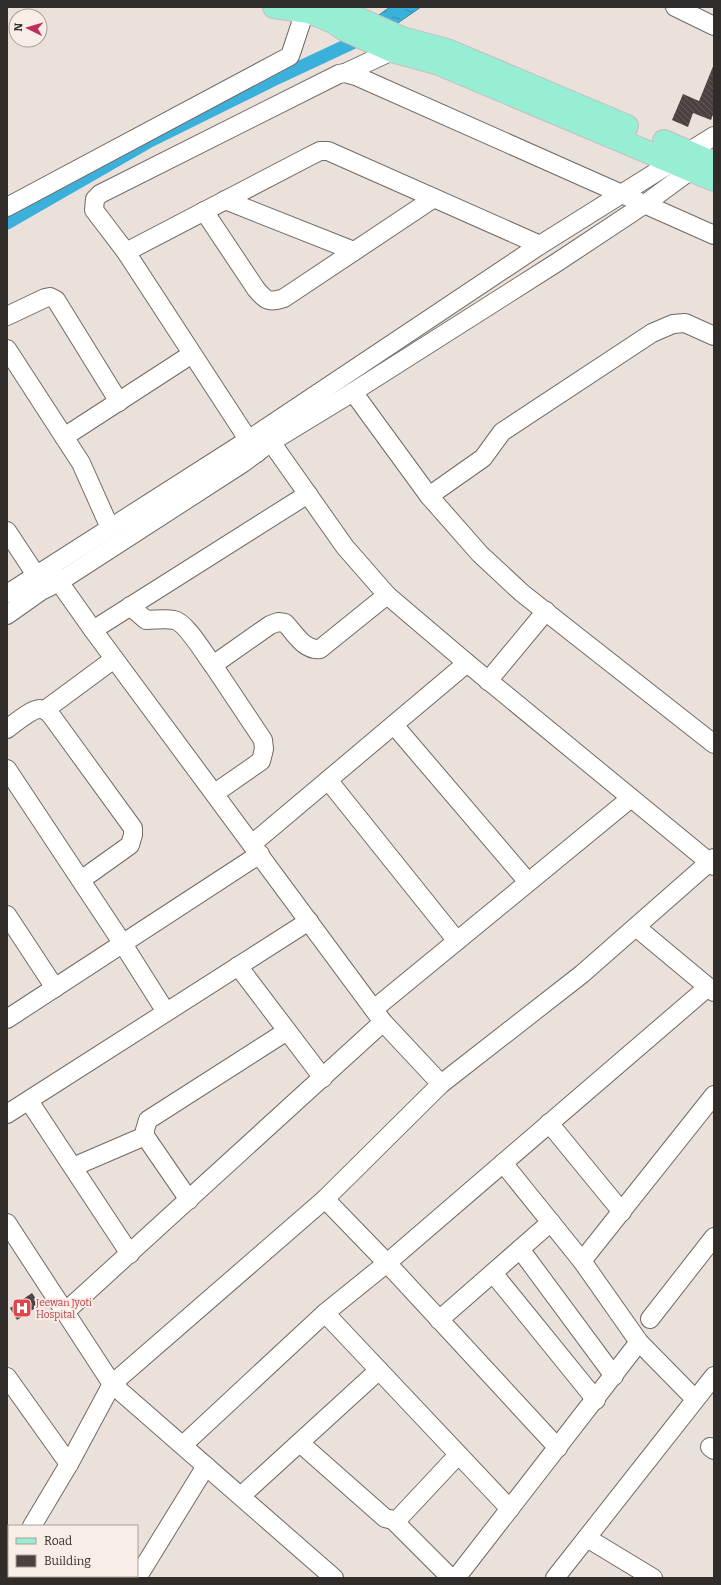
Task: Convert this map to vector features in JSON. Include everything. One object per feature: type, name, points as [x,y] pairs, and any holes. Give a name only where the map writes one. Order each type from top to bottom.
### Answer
[{"type":"main road","points":[[274,7],[342,16],[391,42],[439,64],[700,163]]},
{"type":"street","points":[[678,7],[714,26]]},
{"type":"street","points":[[7,207],[290,56],[304,11]]},
{"type":"street","points":[[252,447],[126,252],[94,210],[95,199],[100,194],[339,74],[345,73],[391,42]]},
{"type":"street","points":[[345,73],[356,76],[624,193],[714,235]]},
{"type":"street","points":[[7,594],[48,575],[243,463],[252,447],[271,442],[353,392],[556,263],[646,204],[700,163],[714,136]]},
{"type":"street","points":[[126,252],[320,151],[328,151],[540,245]]},
{"type":"street","points":[[7,615],[42,591],[48,575],[110,528],[252,447],[540,245],[624,193],[700,163]]},
{"type":"street","points":[[204,211],[256,289],[264,298],[273,302],[284,298],[434,198]]},
{"type":"street","points":[[225,200],[354,251]]},
{"type":"street","points":[[7,316],[45,298],[50,297],[56,300],[119,402]]},
{"type":"street","points":[[429,496],[483,458],[502,432],[652,333],[673,324],[685,323],[714,336]]},
{"type":"street","points":[[7,349],[81,463],[110,528]]},
{"type":"street","points":[[64,437],[192,354]]},
{"type":"street","points":[[353,392],[429,496],[480,554],[522,593],[714,744]]},
{"type":"street","points":[[33,1525],[69,1464],[112,1384],[324,1199],[441,1084],[582,974],[713,862],[631,798],[467,664],[387,595],[345,547],[271,442]]},
{"type":"street","points":[[92,630],[308,494]]},
{"type":"street","points":[[7,531],[48,575],[92,630],[379,1015],[441,1084]]},
{"type":"street","points":[[213,666],[270,625],[278,622],[286,623],[307,647],[314,649],[320,648],[387,595]]},
{"type":"street","points":[[130,606],[146,620],[156,619],[178,622],[184,627],[213,666],[263,740],[264,749],[261,760],[215,793]]},
{"type":"street","points":[[488,681],[546,611]]},
{"type":"street","points":[[45,710],[114,659]]},
{"type":"street","points":[[7,1019],[123,944],[256,849],[328,780],[467,664]]},
{"type":"street","points":[[7,729],[34,710],[45,710],[53,718],[133,828],[133,836],[130,845],[81,880]]},
{"type":"street","points":[[394,725],[528,882]]},
{"type":"street","points":[[7,769],[123,944],[166,1012]]},
{"type":"street","points":[[328,780],[457,941]]},
{"type":"street","points":[[65,1312],[322,1078],[379,1015],[457,941],[631,798]]},
{"type":"street","points":[[9,921],[56,988]]},
{"type":"street","points":[[7,1114],[309,921]]},
{"type":"street","points":[[182,1445],[325,1313],[387,1263],[549,1123],[711,990],[636,927]]},
{"type":"street","points":[[238,966],[322,1078]]},
{"type":"street","points":[[189,1200],[145,1136],[148,1120],[287,1031]]},
{"type":"street","points":[[582,1261],[714,1095]]},
{"type":"street","points":[[29,1101],[130,1254]]},
{"type":"street","points":[[549,1123],[622,1212]]},
{"type":"street","points":[[73,1167],[145,1136]]},
{"type":"street","points":[[503,1163],[582,1261],[639,1342],[695,1399]]},
{"type":"street","points":[[324,1199],[387,1263],[558,1448]]},
{"type":"street","points":[[439,1320],[551,1222]]},
{"type":"street","points":[[7,1223],[112,1384],[334,1578]]},
{"type":"street","points":[[650,1318],[714,1238]]},
{"type":"street","points":[[520,1249],[614,1376]]},
{"type":"street","points":[[493,1272],[596,1400]]},
{"type":"street","points":[[325,1313],[510,1509]]},
{"type":"street","points":[[456,1578],[596,1400],[639,1342]]},
{"type":"street","points":[[241,1496],[379,1370]]},
{"type":"street","points":[[555,1578],[714,1376]]},
{"type":"street","points":[[7,1377],[13,1398],[69,1464]]},
{"type":"street","points":[[300,1443],[386,1518],[393,1520],[451,1578]]},
{"type":"street","points":[[393,1520],[399,1518],[458,1455]]},
{"type":"street","points":[[138,1576],[206,1466]]},
{"type":"street","points":[[587,1538],[653,1578]]},
{"type":"water","points":[[390,7],[421,7],[395,25],[376,17]]},
{"type":"building","points":[[714,64],[714,112],[711,120],[693,113],[688,127],[672,120],[683,94],[699,101]]},
{"type":"building","points":[[32,1293],[40,1305],[17,1320],[10,1308]]},
{"type":"waterway","points":[[7,223],[148,142],[277,78],[354,42],[365,35]]},
{"type":"place","name":"Jeewan Jyoti Hospital","points":[[22,1308]]}]
